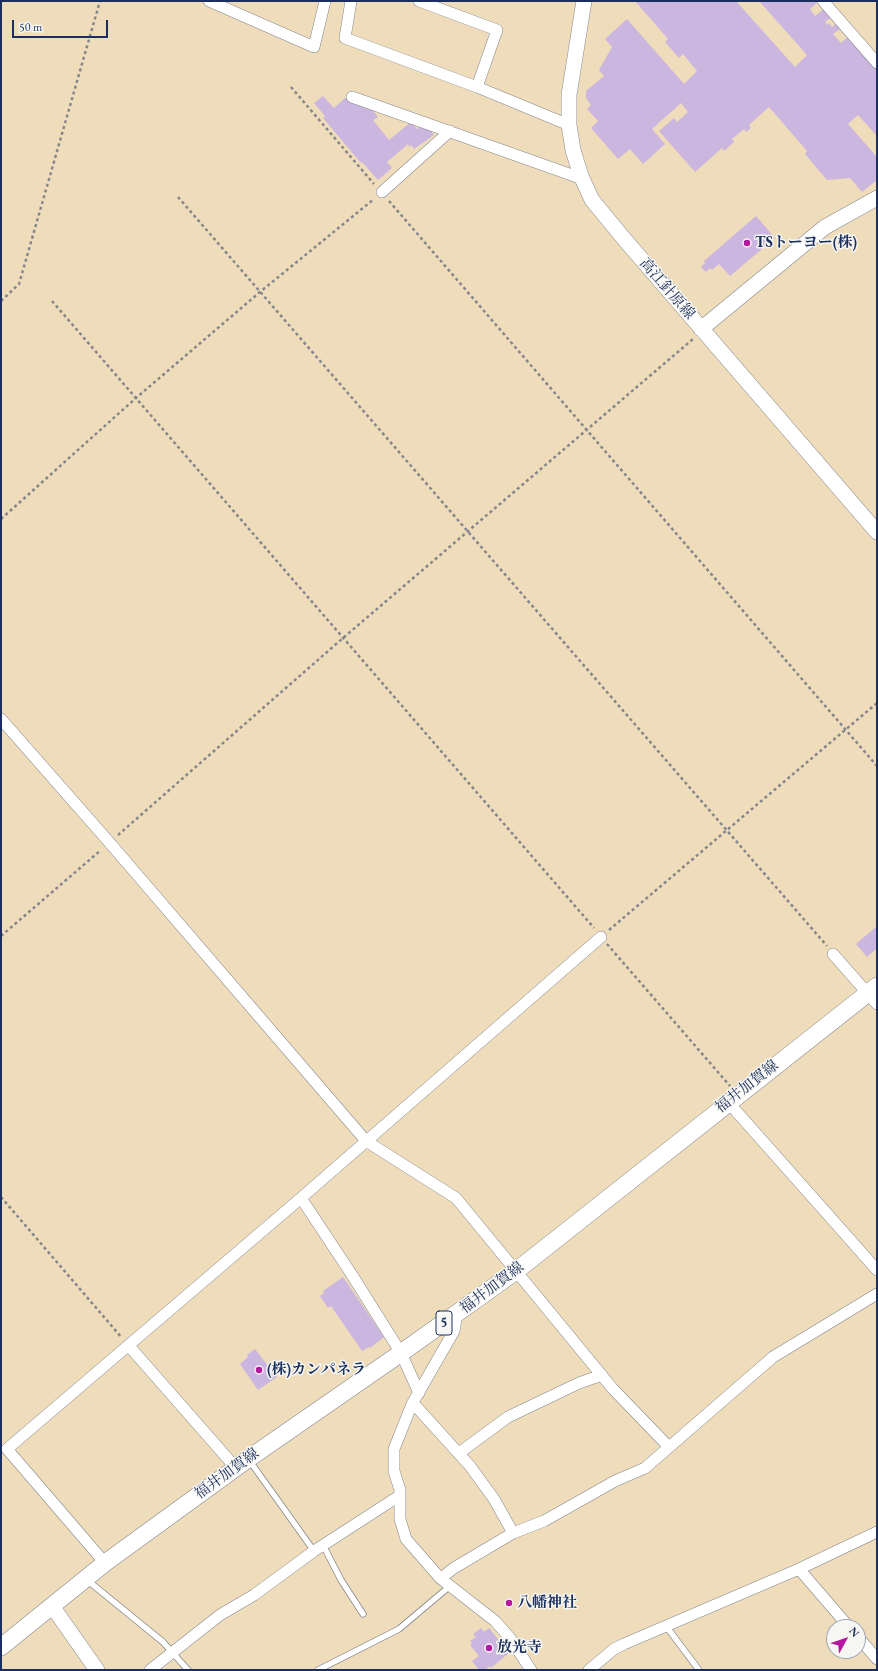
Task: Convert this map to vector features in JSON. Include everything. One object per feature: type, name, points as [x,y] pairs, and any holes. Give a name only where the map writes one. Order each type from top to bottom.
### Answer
[{"type":"main road","name":"高江針原線","points":[[584,1],[569,95],[569,125],[573,150],[592,200],[702,330],[877,532]]},
{"type":"main road","points":[[702,330],[824,227],[877,198]]},
{"type":"main road","name":"福井加賀線","points":[[1,1647],[105,1562],[242,1463],[457,1314],[516,1271],[733,1098],[874,994]]},
{"type":"main road","points":[[52,1606],[97,1670]]},
{"type":"street","points":[[209,1],[314,47],[325,1]]},
{"type":"street","points":[[351,1],[345,38],[477,87],[569,125]]},
{"type":"street","points":[[420,1],[497,30],[477,87]]},
{"type":"street","points":[[823,1],[877,63]]},
{"type":"street","points":[[352,97],[583,179]]},
{"type":"street","points":[[382,192],[450,131]]},
{"type":"street","points":[[1,719],[109,842],[366,1141],[456,1198],[602,1375],[669,1448]]},
{"type":"street","points":[[105,1562],[7,1449],[301,1198],[601,937]]},
{"type":"street","points":[[833,954],[874,994]]},
{"type":"street","points":[[733,1098],[877,1270]]},
{"type":"street","points":[[301,1198],[401,1353],[416,1398],[494,1499],[513,1533]]},
{"type":"street","points":[[441,1578],[454,1568],[513,1533],[544,1521],[615,1481],[645,1468],[773,1357],[877,1294]]},
{"type":"street","points":[[457,1314],[454,1331],[416,1398],[394,1449],[394,1471],[400,1490],[400,1519],[406,1540],[441,1578],[495,1621],[510,1638],[531,1670]]},
{"type":"street","points":[[129,1346],[242,1463]]},
{"type":"street","points":[[459,1454],[508,1417],[579,1383],[602,1375]]},
{"type":"street","points":[[150,1670],[220,1615],[254,1596],[319,1548],[399,1496]]},
{"type":"street","points":[[589,1670],[614,1649],[666,1625],[799,1569],[877,1532]]},
{"type":"street","points":[[799,1569],[842,1619]]},
{"type":"street","points":[[866,1646],[877,1659]]},
{"type":"lane","points":[[242,1463],[319,1548],[363,1614]]},
{"type":"lane","points":[[85,1579],[163,1642],[188,1670]]},
{"type":"lane","points":[[318,1670],[399,1629],[450,1586]]},
{"type":"lane","points":[[666,1625],[699,1670]]},
{"type":"path","points":[[1,301],[19,284],[100,1]]},
{"type":"path","points":[[291,87],[877,766]]},
{"type":"path","points":[[1,519],[136,398],[260,292],[382,192]]},
{"type":"path","points":[[178,198],[833,954]]},
{"type":"path","points":[[52,301],[601,937],[733,1098]]},
{"type":"path","points":[[1,936],[343,638],[702,330]]},
{"type":"path","points":[[601,937],[877,703]]},
{"type":"path","points":[[1,1197],[129,1346]]},
{"type":"building","points":[[635,1],[736,1],[795,67],[807,55],[759,1],[819,1],[810,9],[815,16],[824,9],[831,17],[825,22],[828,25],[829,23],[832,27],[835,24],[840,29],[833,34],[841,43],[849,36],[877,68],[877,136],[858,115],[848,124],[877,157],[877,180],[862,192],[850,178],[827,180],[805,154],[807,151],[769,107],[749,125],[751,128],[746,132],[744,129],[732,139],[734,142],[724,151],[722,148],[695,172],[659,131],[674,118],[677,122],[688,112],[681,103],[652,129],[665,144],[643,164],[630,149],[618,159],[591,128],[598,121],[587,109],[591,105],[586,98],[586,91],[604,76],[599,70],[612,47],[605,39],[627,19],[684,84],[697,71],[683,54],[679,58],[665,42],[668,39]]},
{"type":"building","points":[[323,96],[334,108],[345,98],[371,108],[378,117],[373,120],[389,140],[411,122],[417,129],[420,126],[428,128],[434,135],[414,149],[411,145],[409,147],[408,144],[387,162],[392,168],[378,180],[362,162],[361,163],[323,118],[325,116],[314,103]]},
{"type":"building","points":[[756,216],[775,238],[730,276],[719,264],[712,270],[710,268],[706,272],[701,267],[705,263],[704,261]]},
{"type":"building","points":[[877,926],[877,948],[867,957],[856,944]]},
{"type":"building","points":[[343,1277],[384,1337],[370,1348],[369,1347],[362,1351],[331,1306],[328,1308],[320,1296],[324,1293],[323,1291]]},
{"type":"building","points":[[255,1349],[277,1377],[258,1390],[240,1364],[248,1357],[247,1355]]},
{"type":"building","points":[[481,1628],[484,1632],[489,1628],[509,1653],[491,1668],[490,1666],[485,1670],[479,1670],[472,1661],[479,1656],[470,1645],[472,1643],[470,1641],[476,1637],[473,1634]]},
{"type":"place","name":"TSトーヨー(株)","points":[[747,243]]},
{"type":"place","name":"(株)カンパネラ","points":[[259,1370]]},
{"type":"place","name":"八幡神社","points":[[509,1603]]},
{"type":"place","name":"放光寺","points":[[489,1648]]}]
